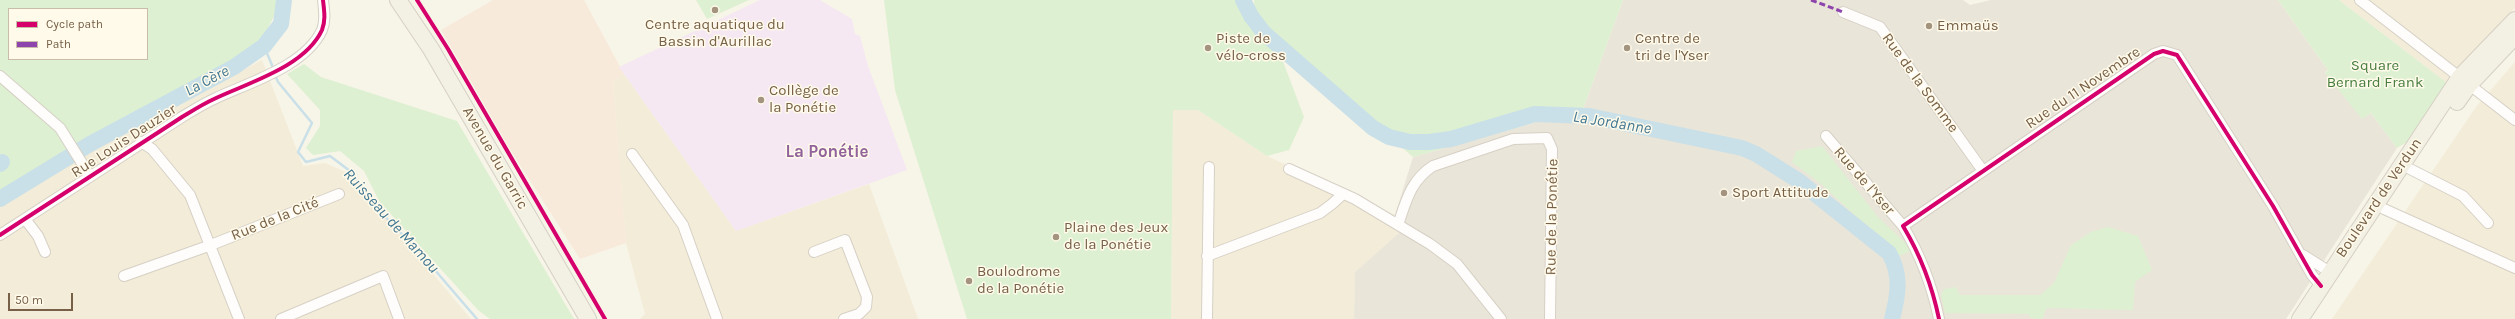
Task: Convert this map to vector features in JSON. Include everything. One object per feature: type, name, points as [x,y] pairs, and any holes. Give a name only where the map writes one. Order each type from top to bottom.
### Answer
[{"type":"main road","name":"Avenue du Garric","points":[[398,0],[431,49],[588,319]]},
{"type":"main road","points":[[2464,81],[2515,20]]},
{"type":"main road","points":[[2464,81],[2515,36]]},
{"type":"main road","name":"Boulevard de Verdun","points":[[2300,319],[2384,209],[2464,81]]},
{"type":"main road","name":"Boulevard de Verdun","points":[[2312,319],[2328,281],[2464,81]]},
{"type":"street","name":"Rue Louis Dauzier","points":[[0,235],[141,142],[182,117],[213,99],[266,77],[305,52],[322,30],[325,14],[323,0]]},
{"type":"street","points":[[2360,0],[2515,120]]},
{"type":"street","name":"Rue de la Somme","points":[[1843,12],[1880,27],[1983,171]]},
{"type":"street","name":"Rue du 11 Novembre","points":[[1903,226],[2154,54],[2170,52],[2177,55],[2302,254],[2312,275],[2328,281]]},
{"type":"street","points":[[0,76],[60,128],[90,176]]},
{"type":"street","points":[[157,154],[161,135],[182,117]]},
{"type":"street","name":"Rue de l'Yser","points":[[1826,136],[1903,226]]},
{"type":"street","name":"Rue de la Ponétie","points":[[1398,225],[1412,186],[1422,173],[1433,166],[1513,139],[1547,138],[1552,149],[1550,319]]},
{"type":"street","points":[[141,142],[149,146],[157,154],[190,195],[239,319]]},
{"type":"street","points":[[632,154],[683,225],[717,319]]},
{"type":"street","points":[[1207,319],[1209,167]]},
{"type":"street","points":[[1289,169],[1343,194],[1430,244],[1457,264],[1501,319]]},
{"type":"street","points":[[2410,169],[2463,196],[2488,223]]},
{"type":"street","name":"Rue de la Cité","points":[[211,245],[339,194]]},
{"type":"street","points":[[1207,256],[1320,213],[1343,194]]},
{"type":"street","points":[[2384,209],[2515,268]]},
{"type":"street","points":[[25,219],[38,236],[45,252]]},
{"type":"street","points":[[1903,226],[1918,252],[1929,276],[1939,319]]},
{"type":"street","points":[[814,252],[846,240],[867,297],[866,307],[859,314],[844,319]]},
{"type":"street","points":[[124,276],[211,245]]},
{"type":"street","name":"Rue du 11 Novembre","points":[[2302,254],[2328,281]]},
{"type":"street","points":[[281,319],[383,276],[400,319]]},
{"type":"shaded area","points":[[493,0],[584,0],[624,74],[613,82],[626,243],[580,259],[513,154],[441,30]]},
{"type":"shaded area","name":"Collège de la Ponétie","points":[[760,0],[820,0],[852,19],[855,34],[860,36],[868,66],[907,170],[736,231],[619,67]]},
{"type":"shaded area","points":[[1623,0],[1963,0],[1970,5],[1991,0],[2278,0],[2328,70],[2325,72],[2362,118],[2371,113],[2397,148],[2286,319],[1354,319],[1355,272],[1401,231],[1395,215],[1413,157],[1583,109]]},
{"type":"shaded area","points":[[2339,0],[2515,0],[2515,8],[2447,83]]},
{"type":"shaded area","points":[[262,60],[303,166],[325,163],[348,173],[471,319],[0,319],[0,207],[95,149]]},
{"type":"shaded area","points":[[2515,62],[2515,319],[2332,319],[2476,107]]},
{"type":"shaded area","points":[[624,74],[736,231],[869,184],[918,319],[640,319],[645,314],[626,243],[613,82]]},
{"type":"shaded area","points":[[1173,110],[1198,110],[1267,156],[1395,215],[1401,231],[1355,272],[1354,319],[1171,319]]},
{"type":"green space","points":[[0,0],[282,0],[259,45],[209,76],[67,155],[0,195]]},
{"type":"green space","name":"Centre aquatique du Bassin d'Aurillac","points":[[696,0],[749,0],[707,19]]},
{"type":"green space","name":"Plaine des Jeux de la Ponétie","points":[[884,0],[1236,0],[1243,17],[1279,51],[1304,117],[1289,150],[1267,156],[1198,110],[1173,110],[1171,319],[967,319],[895,90]]},
{"type":"green space","points":[[1254,0],[1623,0],[1583,109],[1413,157],[1255,21]]},
{"type":"green space","name":"Square Bernard Frank","points":[[2278,0],[2339,0],[2447,83],[2407,142],[2397,148],[2371,113],[2362,119],[2325,73],[2328,70]]},
{"type":"green space","points":[[304,64],[321,77],[457,121],[574,319],[490,319],[478,310],[379,201],[364,171],[340,151],[313,155],[306,148],[320,126],[320,110],[287,74]]},
{"type":"green space","points":[[1822,146],[1878,217],[1913,250],[1899,256],[1821,184],[1792,162],[1796,151]]},
{"type":"green space","points":[[2108,227],[2138,236],[2152,270],[2135,282],[2133,310],[2047,308],[2042,319],[2031,318],[2028,314],[1945,313],[1941,295],[1944,289],[1956,287],[1960,295],[2040,295],[2054,283],[2071,245],[2091,232]]},
{"type":"waterway","name":"La Cère","points":[[0,199],[90,144],[234,67],[264,46],[281,24],[284,0]]},
{"type":"waterway","name":"La Jordanne","points":[[1243,0],[1251,16],[1264,33],[1373,128],[1389,137],[1410,142],[1429,142],[1451,139],[1535,114],[1589,116],[1742,148],[1756,154],[1799,181],[1889,253],[1896,269],[1898,286],[1892,319]]},
{"type":"waterway","name":"Ruisseau de Mamou","points":[[264,46],[274,70]]},
{"type":"waterway","name":"Ruisseau de Mamou","points":[[275,75],[278,82],[312,123],[298,152],[306,162],[330,156],[350,171],[374,205],[422,255],[477,319]]},
{"type":"marked path","points":[[1811,0],[1843,12]]},
{"type":"cycle path","points":[[0,235],[182,117],[214,99],[274,72],[303,54],[314,43],[322,30],[324,19],[323,0]]},
{"type":"cycle path","points":[[417,0],[448,49],[605,319]]},
{"type":"cycle path","points":[[1939,319],[1933,294],[1925,271],[1903,226],[2154,54],[2163,51],[2177,55],[2273,206],[2312,275],[2321,286]]},
{"type":"place","name":"Centre aquatique du Bassin d'Aurillac","points":[[715,10]]},
{"type":"place","name":"Emmaüs","points":[[1929,26]]},
{"type":"place","name":"Piste de vélo-cross","points":[[1208,48]]},
{"type":"place","name":"Centre de tri de l'Yser","points":[[1627,48]]},
{"type":"place","name":"Collège de la Ponétie","points":[[761,100]]},
{"type":"place","name":"Sport Attitude","points":[[1724,193]]},
{"type":"place","name":"Plaine des Jeux de la Ponétie","points":[[1056,237]]},
{"type":"place","name":"Boulodrome de la Ponétie","points":[[969,281]]},
{"type":"district","name":"La Ponétie","points":[[827,152]]}]
